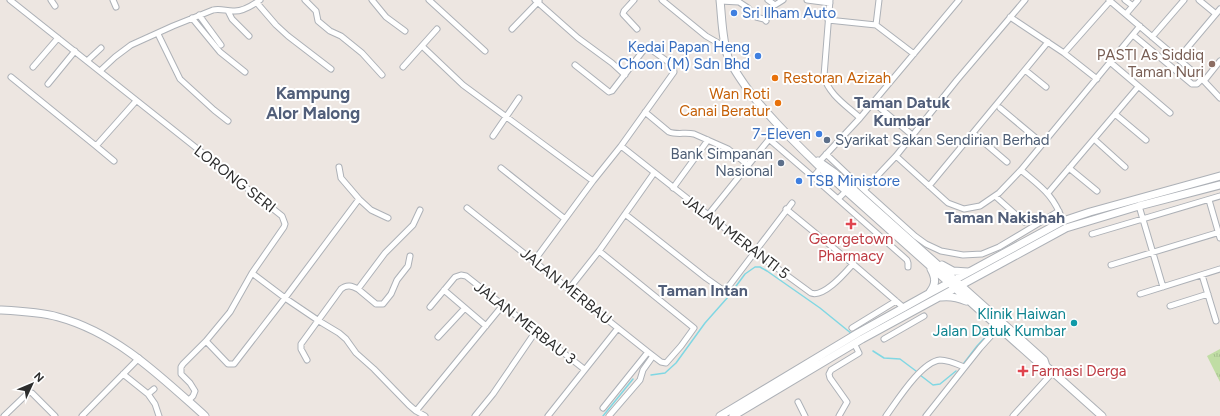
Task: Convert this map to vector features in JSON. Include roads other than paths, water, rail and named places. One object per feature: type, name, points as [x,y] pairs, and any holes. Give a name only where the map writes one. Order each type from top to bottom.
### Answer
[{"type":"main road","points":[[720,1],[726,47],[729,58],[743,82],[779,127],[846,190],[954,284],[973,304],[1040,364],[1045,363]]},
{"type":"main road","points":[[820,165],[835,173],[929,262],[953,271],[973,274],[1063,221],[1090,212],[1220,176]]},
{"type":"main road","points":[[720,416],[820,355],[930,293],[954,284],[1066,228],[1138,206],[1220,185]]},
{"type":"main road","points":[[929,262],[935,280],[934,288],[930,293]]},
{"type":"main road","points":[[973,274],[970,290],[973,296]]},
{"type":"main road","points":[[954,284],[973,296],[1100,415]]},
{"type":"main road","points":[[733,416],[854,343],[934,300],[954,284]]},
{"type":"main road","points":[[934,300],[950,296],[973,304]]},
{"type":"main road","points":[[0,310],[56,316],[100,333],[139,358],[205,416]]},
{"type":"street","name":"LORONG SERI","points":[[10,0],[282,216],[285,224],[284,228],[252,274],[230,312],[206,341],[187,359],[181,367],[182,374],[195,390],[193,396],[188,401]]},
{"type":"street","points":[[51,0],[55,6]]},
{"type":"street","points":[[113,0],[116,8]]},
{"type":"street","points":[[305,0],[316,12],[318,21],[330,31],[341,36],[362,53],[382,75]]},
{"type":"street","points":[[372,0],[386,17],[405,31]]},
{"type":"street","points":[[429,0],[485,52]]},
{"type":"street","points":[[634,0],[624,10],[623,14],[637,29]]},
{"type":"street","points":[[662,0],[706,36],[726,47]]},
{"type":"street","points":[[768,0],[775,5],[783,0]]},
{"type":"street","points":[[806,0],[830,2],[824,76],[825,80],[835,95],[860,118]]},
{"type":"street","points":[[876,25],[878,0]]},
{"type":"street","points":[[813,177],[826,154],[860,118],[959,0]]},
{"type":"street","points":[[864,190],[896,156],[1025,0]]},
{"type":"street","points":[[1064,53],[1110,0],[1203,80],[1220,98]]},
{"type":"street","points":[[1125,0],[1133,6]]},
{"type":"street","points":[[1126,14],[1138,0]]},
{"type":"street","points":[[1152,36],[1184,0]]},
{"type":"street","points":[[1199,0],[1216,14]]},
{"type":"street","points":[[100,71],[131,45],[199,15],[218,9],[236,12],[258,1],[276,25],[331,69]]},
{"type":"street","points":[[512,29],[537,1],[578,38],[612,63],[625,75]]},
{"type":"street","points":[[720,1],[739,2],[748,8],[756,17],[766,21]]},
{"type":"street","points":[[1178,59],[1220,9]]},
{"type":"street","points":[[228,11],[232,19],[249,36]]},
{"type":"street","points":[[199,15],[221,45]]},
{"type":"street","points":[[1010,17],[1064,53],[1097,79]]},
{"type":"street","points":[[192,18],[220,52],[245,72]]},
{"type":"street","points":[[828,20],[876,25],[914,54]]},
{"type":"street","points":[[896,156],[948,203],[964,209],[980,206],[995,196],[1022,170],[1140,26]]},
{"type":"street","points":[[403,67],[437,29]]},
{"type":"street","points":[[158,34],[180,79],[228,121]]},
{"type":"street","points":[[1133,35],[1192,84],[1197,84],[1203,80],[1220,61]]},
{"type":"street","points":[[33,67],[58,38]]},
{"type":"street","points":[[929,186],[1048,42]]},
{"type":"street","points":[[422,46],[463,85],[507,116],[593,181]]},
{"type":"street","points":[[534,261],[593,181],[621,146],[674,72],[673,66],[647,47],[612,91],[609,92],[575,65]]},
{"type":"street","points":[[87,61],[101,48]]},
{"type":"street","points":[[48,84],[75,51]]},
{"type":"street","points":[[1110,62],[1170,113]]},
{"type":"street","points":[[1026,70],[1046,87]]},
{"type":"street","points":[[12,76],[114,162]]},
{"type":"street","points":[[1048,193],[1138,87]]},
{"type":"street","points":[[493,136],[519,98]]},
{"type":"street","points":[[96,146],[136,101]]},
{"type":"street","points":[[873,102],[912,135]]},
{"type":"street","points":[[1000,108],[1043,144]]},
{"type":"street","points":[[645,112],[669,132],[690,133],[708,140],[728,149],[748,165]]},
{"type":"street","points":[[1115,114],[1146,140]]},
{"type":"street","points":[[708,215],[779,127]]},
{"type":"street","points":[[973,133],[1006,162]]},
{"type":"street","points":[[769,139],[907,260],[908,268]]},
{"type":"street","points":[[1094,139],[1125,167]]},
{"type":"street","points":[[673,188],[708,140]]},
{"type":"street","name":"JALAN MERANTI 5","points":[[621,146],[654,174],[755,252],[814,294],[819,293],[838,280],[853,264]]},
{"type":"street","points":[[826,154],[864,190],[926,244],[941,251],[963,255],[982,254],[999,247],[1059,211]]},
{"type":"street","points":[[339,167],[338,171],[340,178],[359,199],[372,210],[388,218]]},
{"type":"street","points":[[501,168],[565,219]]},
{"type":"street","points":[[1069,168],[1097,191]]},
{"type":"street","points":[[1022,170],[1048,193],[1063,221]]},
{"type":"street","points":[[569,289],[599,251],[654,174]]},
{"type":"street","points":[[838,199],[846,190]]},
{"type":"street","points":[[995,196],[1024,222]]},
{"type":"street","points":[[1092,234],[1220,196]]},
{"type":"street","points":[[206,341],[228,364],[234,364],[359,199]]},
{"type":"street","points":[[1111,265],[1220,234],[1209,200]]},
{"type":"street","points":[[626,214],[721,289],[726,289],[792,202]]},
{"type":"street","points":[[1138,206],[1163,287]]},
{"type":"street","name":"JALAN MERBAU","points":[[467,208],[653,356],[661,362],[666,363],[694,328],[599,251]]},
{"type":"street","points":[[358,289],[385,253],[413,225],[420,210]]},
{"type":"street","points":[[786,210],[853,264],[904,308]]},
{"type":"street","points":[[307,360],[301,349],[301,344],[343,287],[348,286],[358,289],[376,304],[383,304],[391,294],[397,280],[408,266],[410,256]]},
{"type":"street","points":[[1140,294],[1220,269]]},
{"type":"street","points":[[252,274],[285,298],[343,336],[356,353],[416,411],[425,416]]},
{"type":"street","name":"JALAN MERBAU 3","points":[[444,290],[455,277],[461,275],[466,276],[584,369]]},
{"type":"street","points":[[1202,275],[1216,321]]},
{"type":"street","points":[[430,307],[444,290],[486,326]]},
{"type":"street","points":[[1170,306],[1208,294]]},
{"type":"street","points":[[852,328],[896,301]]},
{"type":"street","points":[[416,411],[503,305]]},
{"type":"street","points":[[438,337],[465,308]]},
{"type":"street","points":[[884,339],[924,316]]},
{"type":"street","points":[[889,324],[894,334]]},
{"type":"street","points":[[926,416],[964,367],[999,327]]},
{"type":"street","points":[[548,416],[618,328]]},
{"type":"street","points":[[475,416],[493,394],[536,332]]},
{"type":"street","points":[[839,416],[847,402],[830,378],[829,374],[831,370],[859,353],[854,343]]},
{"type":"street","points":[[603,408],[648,352]]},
{"type":"street","points":[[609,416],[640,380],[643,370],[653,356]]},
{"type":"street","points":[[82,416],[139,358]]},
{"type":"street","points":[[886,416],[914,380],[929,365],[942,360],[964,367]]},
{"type":"street","points":[[1013,416],[1053,372]]},
{"type":"street","points":[[123,374],[148,394],[155,404],[159,416]]},
{"type":"street","points":[[148,394],[154,389]]},
{"type":"street","points":[[4,416],[29,392],[32,393],[55,416]]},
{"type":"street","points":[[798,402],[805,416]]},
{"type":"waterway","points":[[651,375],[665,373],[676,363],[705,323],[728,297],[745,274],[755,267],[760,267],[767,271],[820,308],[852,334]]},
{"type":"waterway","points":[[964,363],[991,331]]},
{"type":"waterway","points":[[873,351],[884,358],[900,359],[916,371]]},
{"type":"waterway","points":[[920,375],[933,385],[940,384],[956,371]]},
{"type":"waterway","points":[[603,416],[633,379]]},
{"type":"place","name":"Sri Ilham Auto","points":[[734,13]]},
{"type":"place","name":"Kedai Papan Heng Choon (M) Sdn Bhd","points":[[758,56]]},
{"type":"place","name":"PASTI As Siddiq Taman Nuri","points":[[1212,64]]},
{"type":"place","name":"Restoran Azizah","points":[[775,78]]},
{"type":"place","name":"Wan Roti Canai Beratur","points":[[778,103]]},
{"type":"place","name":"7-Eleven","points":[[819,134]]},
{"type":"place","name":"Syarikat Sakan Sendirian Berhad","points":[[827,140]]},
{"type":"place","name":"Bank Simpanan Nasional","points":[[781,163]]},
{"type":"place","name":"TSB Ministore","points":[[799,181]]},
{"type":"place","name":"Georgetown Pharmacy","points":[[851,224]]},
{"type":"place","name":"Klinik Haiwan Jalan Datuk Kumbar","points":[[1074,323]]},
{"type":"place","name":"Farmasi Derga","points":[[1023,371]]},
{"type":"district","name":"Kampung Alor Malong","points":[[313,103]]},
{"type":"district","name":"Taman Datuk Kumbar","points":[[902,111]]},
{"type":"district","name":"Taman Nakishah","points":[[1005,217]]},
{"type":"district","name":"Taman Intan","points":[[703,290]]}]
